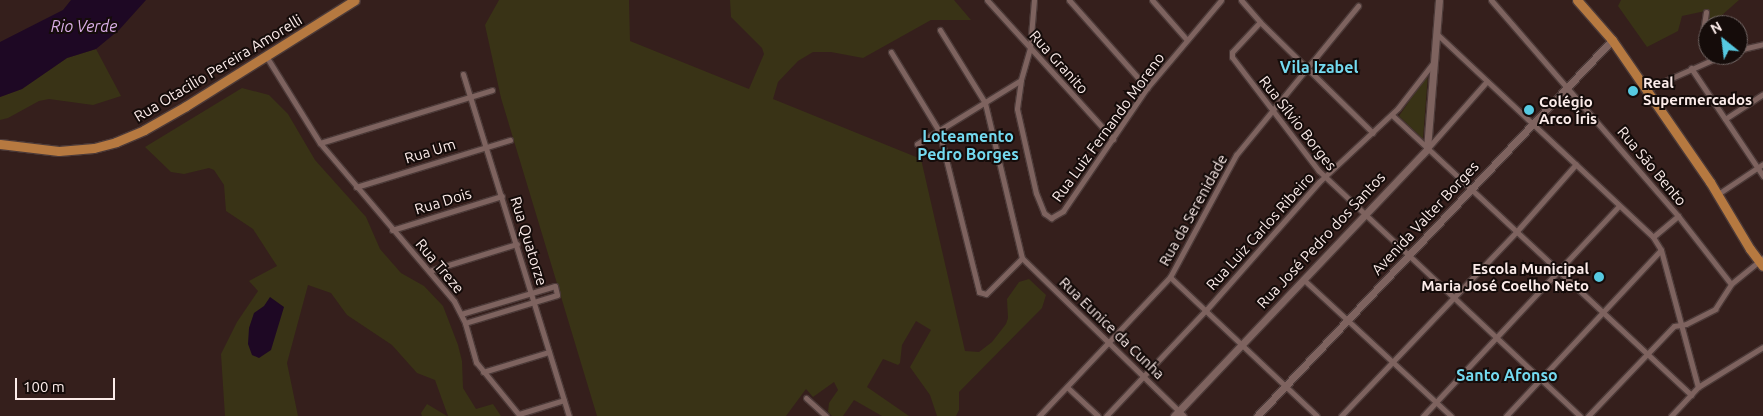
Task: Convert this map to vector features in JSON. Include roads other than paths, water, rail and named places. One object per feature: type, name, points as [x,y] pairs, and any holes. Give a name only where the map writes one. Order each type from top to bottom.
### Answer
[{"type":"main road","name":"Rua Otacilio Pereira Amorelli","points":[[0,144],[59,152],[94,148],[116,142],[144,130],[355,0]]},
{"type":"main road","points":[[1577,0],[1612,40],[1718,194],[1761,262]]},
{"type":"street","name":"Rua Granito","points":[[987,0],[1113,139]]},
{"type":"street","points":[[917,144],[1021,80],[1030,48],[1034,0]]},
{"type":"street","points":[[1152,0],[1187,40]]},
{"type":"street","name":"Rua Luiz Fernando Moreno","points":[[1021,80],[1017,109],[1036,193],[1041,206],[1050,218],[1063,211],[1147,88],[1221,0]]},
{"type":"street","points":[[1241,0],[1260,22],[1372,133]]},
{"type":"street","points":[[1426,149],[1439,0]]},
{"type":"street","name":"Rua São Bento","points":[[1490,0],[1568,86],[1678,216],[1731,284]]},
{"type":"street","points":[[1072,1],[1147,88]]},
{"type":"street","name":"Rua da Serenidade","points":[[1039,416],[1170,277],[1236,155],[1358,6]]},
{"type":"street","name":"Rua Sílvio Borges","points":[[1260,22],[1232,52],[1232,57],[1271,111],[1324,177],[1580,416]]},
{"type":"street","points":[[891,52],[939,131],[979,292],[986,294],[1022,258],[985,103],[940,30]]},
{"type":"street","points":[[1437,34],[1653,238],[1661,250],[1698,387]]},
{"type":"street","name":"Avenida Valter Borges","points":[[1257,416],[1612,40]]},
{"type":"street","points":[[1748,48],[1763,44]]},
{"type":"street","name":"Rua Treze","points":[[266,56],[320,143],[392,230],[454,300],[461,314],[469,344],[483,372],[519,415]]},
{"type":"street","name":"Rua Luiz Carlos Ribeiro","points":[[1106,416],[1206,309],[1324,177],[1392,115],[1433,63]]},
{"type":"street","points":[[1645,90],[1698,65]]},
{"type":"street","points":[[1691,68],[1763,176]]},
{"type":"street","name":"Rua Quatorze","points":[[463,74],[532,292],[568,416]]},
{"type":"street","name":"Rua José Pedro dos Santos","points":[[1179,414],[1487,81]]},
{"type":"street","points":[[320,143],[492,90]]},
{"type":"street","points":[[1725,119],[1763,94]]},
{"type":"street","points":[[1392,115],[1426,149],[1472,189],[1691,395]]},
{"type":"street","name":"Rua Um","points":[[356,187],[510,140]]},
{"type":"street","points":[[1341,416],[1516,231],[1576,164]]},
{"type":"street","points":[[1718,194],[1763,164]]},
{"type":"street","name":"Rua Dois","points":[[392,230],[502,196]]},
{"type":"street","points":[[1423,416],[1619,206]]},
{"type":"street","points":[[1653,238],[1678,216]]},
{"type":"street","points":[[429,271],[517,244]]},
{"type":"street","points":[[1506,416],[1661,250]]},
{"type":"street","name":"Rua Eunice da Cunha","points":[[1022,258],[1144,376],[1179,414]]},
{"type":"street","points":[[1588,416],[1674,326],[1686,324],[1714,308],[1731,284],[1761,262]]},
{"type":"street","points":[[1170,277],[1318,416]]},
{"type":"street","points":[[1303,279],[1451,416]]},
{"type":"street","points":[[461,314],[554,286],[557,295],[464,323]]},
{"type":"street","points":[[1671,416],[1698,387],[1763,347]]},
{"type":"street","points":[[483,372],[549,352]]},
{"type":"street","points":[[1067,387],[1098,416]]},
{"type":"street","points":[[806,398],[826,416]]},
{"type":"street","points":[[519,415],[564,400]]},
{"type":"water","name":"Rio Verde","points":[[71,0],[146,0],[119,30],[96,49],[67,58],[22,89],[0,97],[0,42],[63,10]]},
{"type":"water","points":[[270,297],[284,307],[271,350],[259,358],[252,355],[248,344],[249,328],[254,313],[264,306]]},
{"type":"place","name":"Real Supermercados","points":[[1633,91]]},
{"type":"place","name":"Colégio Arco Íris","points":[[1529,110]]},
{"type":"place","name":"Escola Municipal Maria José Coelho Neto","points":[[1599,277]]},
{"type":"district","name":"Vila Izabel","points":[[1319,67]]},
{"type":"district","name":"Loteamento Pedro Borges","points":[[968,145]]},
{"type":"district","name":"Santo Afonso","points":[[1507,375]]}]
